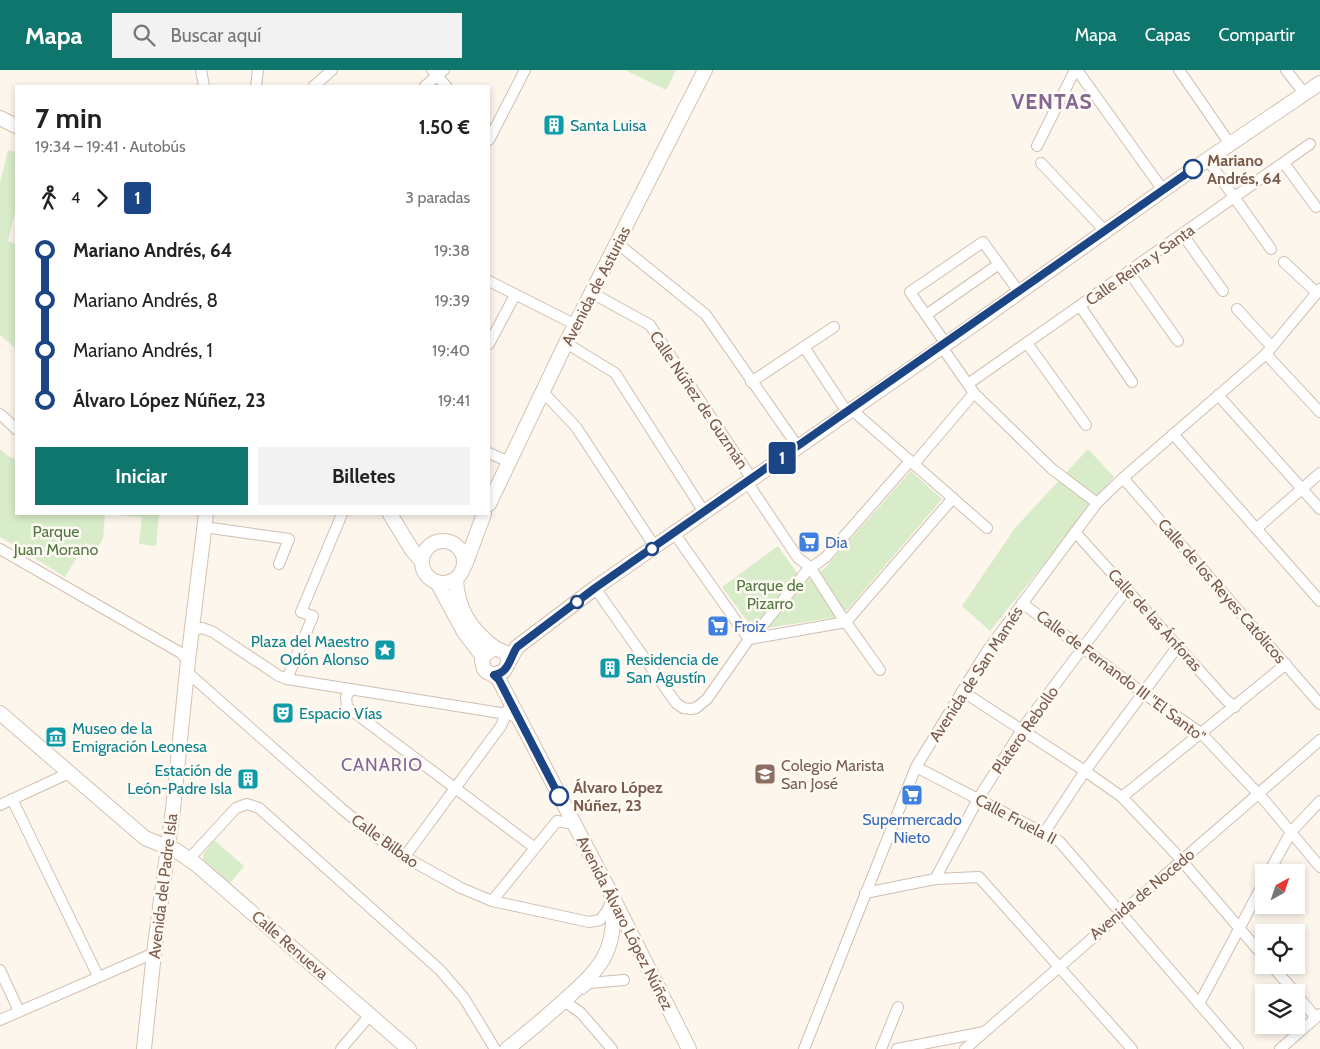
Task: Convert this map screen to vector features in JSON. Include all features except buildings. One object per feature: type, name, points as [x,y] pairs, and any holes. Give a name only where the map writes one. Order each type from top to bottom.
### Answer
[{"type":"main road","name":"Avenida de Asturias","points":[[490,502],[566,343],[705,70]]},
{"type":"main road","points":[[392,515],[412,550],[422,562],[426,574],[437,582],[464,632],[483,657],[484,669],[501,661],[595,588],[1163,190],[1304,93],[1319,85]]},
{"type":"main road","points":[[0,108],[15,116]]},
{"type":"main road","points":[[0,118],[15,126]]},
{"type":"main road","points":[[451,542],[465,536],[482,518]]},
{"type":"main road","points":[[437,582],[444,583],[460,573],[482,518]]},
{"type":"main road","name":"Avenida del Padre Isla","points":[[144,1049],[205,520]]},
{"type":"main road","points":[[399,528],[412,540],[432,544],[444,541],[451,542],[461,550],[464,562],[460,573]]},
{"type":"main road","points":[[422,562],[427,549],[432,544]]},
{"type":"main road","name":"Avenida Álvaro López Núñez","points":[[460,573],[458,597],[465,618],[501,661],[499,680],[510,706],[612,896],[689,1049]]},
{"type":"main road","points":[[483,657],[487,651],[501,661]]},
{"type":"main road","name":"Calle Renueva","points":[[0,712],[145,838],[167,846],[189,859],[371,1014],[409,1049]]},
{"type":"main road","points":[[507,1049],[564,1001],[598,968],[609,947],[614,920],[612,896]]},
{"type":"street","points":[[201,70],[204,85]]},
{"type":"street","points":[[256,85],[258,70]]},
{"type":"street","points":[[318,81],[332,70]]},
{"type":"street","points":[[490,135],[525,70]]},
{"type":"street","points":[[1037,146],[1076,70],[1163,190]]},
{"type":"street","points":[[1179,70],[1230,144]]},
{"type":"street","points":[[1286,70],[1304,93]]},
{"type":"street","points":[[426,85],[438,72],[445,85]]},
{"type":"street","name":"Calle Reina y Santa","points":[[595,588],[676,703],[683,708],[696,708],[707,700],[749,639],[762,626],[810,566],[816,565],[826,557],[912,462],[971,388],[1027,343],[1310,144]]},
{"type":"street","points":[[1207,160],[1271,249]]},
{"type":"street","points":[[1041,163],[1105,231]]},
{"type":"street","points":[[1284,163],[1316,206]]},
{"type":"street","points":[[1183,235],[1223,292]]},
{"type":"street","points":[[1019,292],[983,242],[910,292],[971,388],[1062,477],[1097,503]]},
{"type":"street","points":[[617,243],[706,315],[798,447]]},
{"type":"street","name":"Avenida de San Mamés","points":[[804,1049],[916,767],[987,651],[1097,503],[1269,350],[1317,296],[1284,262]]},
{"type":"street","points":[[926,315],[999,264]]},
{"type":"street","points":[[1129,272],[1178,341]]},
{"type":"street","points":[[490,282],[576,325]]},
{"type":"street","name":"Calle Núñez de Guzmán","points":[[592,293],[650,325],[798,558],[810,566],[880,670]]},
{"type":"street","points":[[490,342],[515,295]]},
{"type":"street","points":[[1080,306],[1132,382]]},
{"type":"street","points":[[1237,309],[1320,412]]},
{"type":"street","points":[[752,382],[834,327]]},
{"type":"street","points":[[566,343],[616,373],[704,512]]},
{"type":"street","points":[[1027,343],[1086,425]]},
{"type":"street","points":[[804,347],[849,411],[912,462],[987,528]]},
{"type":"street","points":[[543,392],[576,427],[655,547]]},
{"type":"street","points":[[1218,396],[1320,509]]},
{"type":"street","points":[[0,414],[15,428]]},
{"type":"street","points":[[1173,434],[1320,601]]},
{"type":"street","points":[[490,453],[509,462]]},
{"type":"street","points":[[1256,529],[1320,472]]},
{"type":"street","name":"Calle de los Reyes Católicos","points":[[1123,478],[1320,704]]},
{"type":"street","points":[[674,533],[749,639],[846,622],[953,498]]},
{"type":"street","points":[[286,679],[313,616],[301,612],[342,515]]},
{"type":"street","points":[[205,520],[289,539],[279,564]]},
{"type":"street","name":"Calle de las Ánforas","points":[[1076,532],[1226,700],[1235,706]]},
{"type":"street","name":"Calle Bilbao","points":[[0,549],[181,653],[188,666],[342,809],[403,856],[461,888],[492,902],[589,922],[600,920],[607,911],[612,896]]},
{"type":"street","name":"Platero Rebollo","points":[[936,879],[978,799],[1027,722],[1127,589]]},
{"type":"street","name":"Calle de Fernando III \"El Santo\"","points":[[1022,602],[1143,693],[1201,733],[1320,866]]},
{"type":"street","points":[[191,632],[202,628],[213,632],[278,676],[286,679],[351,689],[510,706],[501,726],[408,852],[403,856]]},
{"type":"street","points":[[1044,833],[1085,771],[1178,646]]},
{"type":"street","points":[[1122,798],[1286,664]]},
{"type":"street","points":[[351,689],[346,697],[347,707],[534,848]]},
{"type":"street","points":[[962,692],[1085,771],[1122,798],[1182,861],[1255,946]]},
{"type":"street","name":"Avenida de Nocedo","points":[[965,1049],[1320,740]]},
{"type":"street","name":"Calle Fruela II","points":[[916,767],[1059,841],[1238,1049]]},
{"type":"street","points":[[0,805],[69,773]]},
{"type":"street","points":[[12,799],[98,976]]},
{"type":"street","points":[[1273,864],[1291,832],[1320,801]]},
{"type":"street","points":[[189,859],[236,808],[247,804],[258,808],[440,970],[464,998],[495,1049]]},
{"type":"street","points":[[492,902],[557,821],[574,824]]},
{"type":"street","points":[[865,893],[936,879],[979,877],[1132,1049]]},
{"type":"street","points":[[1199,1004],[1255,899]]},
{"type":"street","points":[[0,1020],[154,953]]},
{"type":"street","points":[[0,970],[19,1011]]},
{"type":"street","points":[[1279,974],[1288,984]]},
{"type":"street","points":[[612,1049],[581,1013],[564,1001],[590,983],[624,980]]},
{"type":"street","points":[[1280,1049],[1317,1016],[1305,1004]]},
{"type":"street","points":[[882,1049],[898,1007]]},
{"type":"street","points":[[341,1049],[371,1014]]},
{"type":"street","points":[[896,1049],[985,1031]]},
{"type":"green space","points":[[625,70],[676,70],[666,90]]},
{"type":"green space","points":[[8,150],[15,152],[15,212],[8,241],[15,244],[15,348],[0,335],[0,183]]},
{"type":"green space","name":"Parque Juan Morano","points":[[0,449],[15,460],[15,515],[105,515],[103,539],[96,549],[86,543],[65,577],[0,537]]},
{"type":"green space","points":[[1088,449],[1114,477],[990,631],[962,606],[1015,528]]},
{"type":"green space","name":"Parque de Pizarro","points":[[911,471],[942,499],[848,609],[837,617],[754,630],[722,587],[778,546],[802,580],[824,569]]},
{"type":"green space","name":"Parque Juan Morano","points":[[119,515],[159,515],[156,546],[139,544],[142,517]]},
{"type":"green space","points":[[214,840],[244,866],[230,883],[203,861],[203,855]]},
{"type":"bus line","name":"1","points":[[559,796],[499,680],[494,675],[501,674],[506,669],[517,647],[595,588],[942,347],[1193,169]]},
{"type":"place","name":"Santa Luisa","points":[[554,125]]},
{"type":"place","name":"Mariano Andrés, 64","points":[[1193,169]]},
{"type":"place","name":"Dia","points":[[809,542]]},
{"type":"place","name":"Froiz","points":[[718,626]]},
{"type":"place","name":"Plaza del Maestro Odón Alonso","points":[[385,650]]},
{"type":"place","name":"Residencia de San Agustín","points":[[610,668]]},
{"type":"place","name":"Espacio Vías","points":[[283,713]]},
{"type":"place","name":"Museo de la Emigración Leonesa","points":[[56,737]]},
{"type":"place","name":"Colegio Marista San José","points":[[765,774]]},
{"type":"place","name":"Estación de León-Padre Isla","points":[[248,779]]},
{"type":"place","name":"Supermercado Nieto","points":[[912,795]]},
{"type":"place","name":"Álvaro López Núñez, 23","points":[[559,796]]},
{"type":"district","name":"VENTAS","points":[[1052,101]]},
{"type":"district","name":"CANARIO","points":[[382,765]]}]
